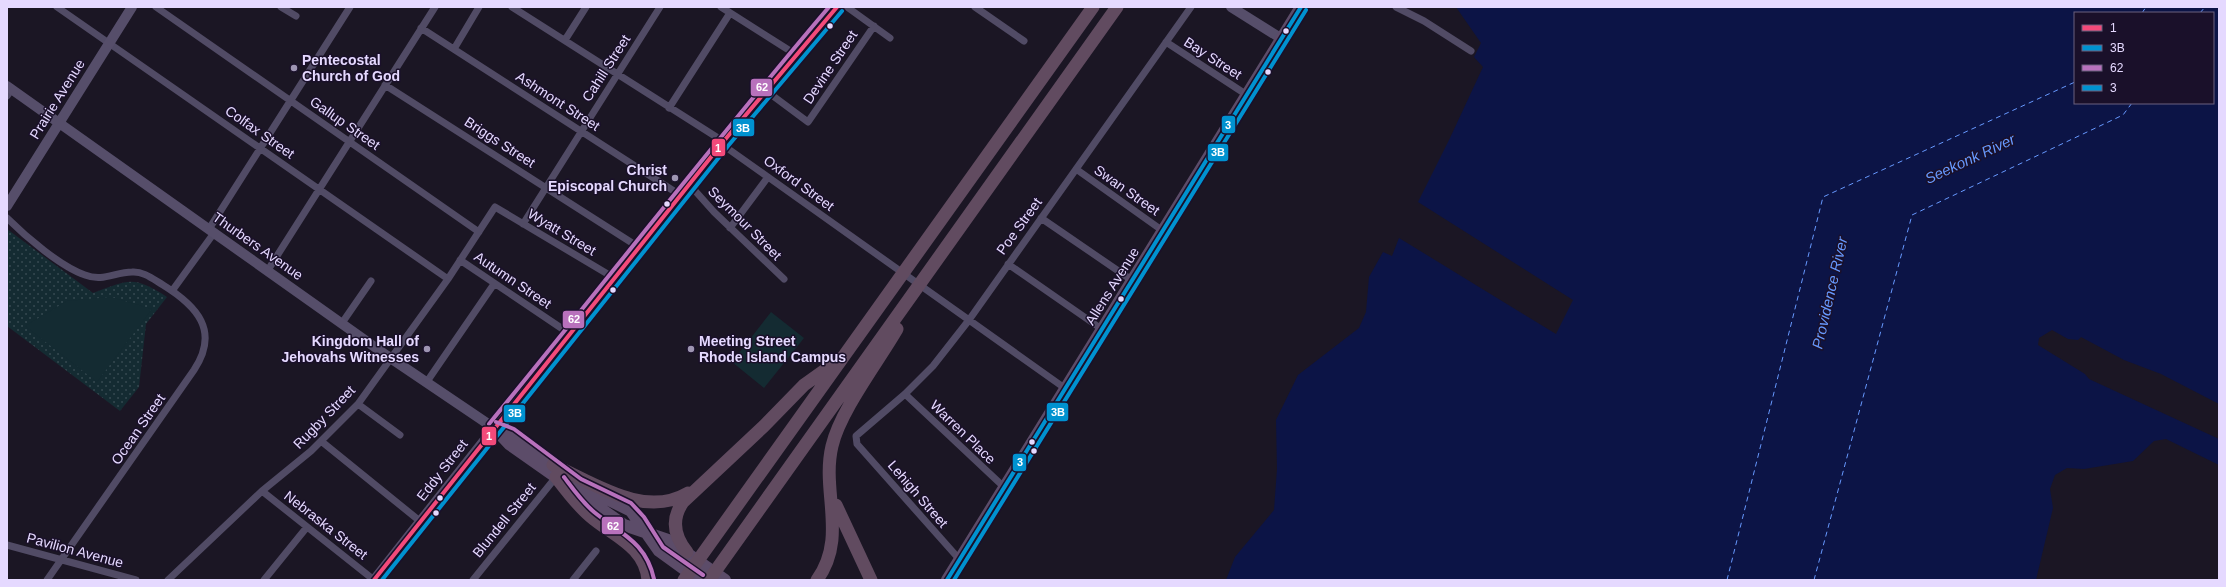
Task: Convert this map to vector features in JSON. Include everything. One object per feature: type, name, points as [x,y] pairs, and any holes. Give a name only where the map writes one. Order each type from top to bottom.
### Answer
[{"type":"highway","points":[[1060,51],[1082,7]]},
{"type":"highway","points":[[684,580],[839,360],[1093,7]]},
{"type":"highway","points":[[817,580],[825,565],[833,542],[834,525],[830,479],[830,454],[838,427],[936,261],[1117,7]]},
{"type":"highway","points":[[710,580],[916,293]]},
{"type":"highway","points":[[687,552],[676,534],[676,516],[683,502],[764,426],[804,385],[839,360]]},
{"type":"highway","points":[[554,471],[645,502],[673,500],[686,495],[701,484]]},
{"type":"highway","points":[[554,471],[590,516],[637,552],[644,562],[648,580]]},
{"type":"highway","points":[[830,479],[837,508],[870,580]]},
{"type":"main road","name":"Prairie Avenue","points":[[7,206],[132,7]]},
{"type":"main road","name":"Eddy Street","points":[[374,580],[494,428],[616,279],[689,184],[795,54],[837,7]]},
{"type":"main road","points":[[1231,7],[1282,39]]},
{"type":"main road","name":"Allens Avenue","points":[[947,580],[1133,282],[1301,7]]},
{"type":"main road","name":"Thurbers Avenue","points":[[9,90],[59,123],[426,383],[494,428],[511,434],[554,471],[627,508],[636,517],[659,551],[699,580]]},
{"type":"main road","points":[[646,532],[668,540],[726,580]]},
{"type":"street","name":"Colfax Street","points":[[57,7],[448,279]]},
{"type":"street","name":"Gallup Street","points":[[156,7],[479,232]]},
{"type":"street","points":[[281,7],[296,16]]},
{"type":"street","points":[[172,291],[212,231],[260,149],[350,7]]},
{"type":"street","points":[[268,270],[435,7]]},
{"type":"street","points":[[454,49],[479,7]]},
{"type":"street","name":"Oxford Street","points":[[513,7],[723,142],[768,177],[1066,389]]},
{"type":"street","points":[[565,40],[586,7]]},
{"type":"street","name":"Cahill Street","points":[[523,224],[660,7]]},
{"type":"street","points":[[721,7],[795,54]]},
{"type":"street","points":[[847,7],[890,38]]},
{"type":"street","points":[[976,7],[1024,41]]},
{"type":"street","name":"Poe Street","points":[[857,444],[855,438],[857,434],[905,394],[933,366],[969,320],[1190,7]]},
{"type":"street","points":[[1396,7],[1424,21],[1471,51]]},
{"type":"street","points":[[669,108],[730,13]]},
{"type":"street","name":"Devine Street","points":[[765,90],[808,122],[874,26]]},
{"type":"street","name":"Ashmont Street","points":[[421,28],[680,196]]},
{"type":"street","name":"Bay Street","points":[[1166,42],[1247,95]]},
{"type":"street","name":"Briggs Street","points":[[385,84],[640,248]]},
{"type":"street","name":"Swan Street","points":[[1076,169],[1163,231]]},
{"type":"street","points":[[730,228],[768,177]]},
{"type":"street","name":"Seymour Street","points":[[689,184],[730,228],[784,279]]},
{"type":"street","name":"Rugby Street","points":[[168,580],[262,491],[321,441],[358,404],[448,279],[495,207]]},
{"type":"street","name":"Wyatt Street","points":[[495,207],[616,279]]},
{"type":"street","name":"Ocean Street","points":[[7,218],[23,234],[83,275],[98,279],[132,272],[143,273],[190,304],[204,325],[205,348],[200,362],[47,580]]},
{"type":"street","points":[[1041,218],[1133,282]]},
{"type":"street","name":"Autumn Street","points":[[460,260],[570,334]]},
{"type":"street","points":[[1008,264],[1103,330]]},
{"type":"street","points":[[342,324],[371,281]]},
{"type":"street","points":[[426,383],[494,284]]},
{"type":"street","name":"Warren Place","points":[[905,394],[1005,488]]},
{"type":"street","points":[[358,404],[400,435]]},
{"type":"street","points":[[321,441],[421,522]]},
{"type":"street","name":"Lehigh Street","points":[[857,444],[960,560]]},
{"type":"street","name":"Blundell Street","points":[[473,580],[554,471]]},
{"type":"street","name":"Nebraska Street","points":[[262,491],[374,580]]},
{"type":"street","points":[[264,580],[307,527]]},
{"type":"street","name":"Pavilion Avenue","points":[[7,545],[136,580]]},
{"type":"street","points":[[573,580],[596,551]]},
{"type":"shaded area","points":[[7,229],[93,293],[115,285],[131,282],[146,285],[167,297],[146,324],[139,387],[120,411],[7,326]]},
{"type":"shaded area","points":[[111,297],[152,309],[97,382],[25,326],[67,301]]},
{"type":"shaded area","points":[[771,312],[804,338],[764,388],[732,362]]},
{"type":"water","points":[[1456,7],[2219,7],[2219,404],[2161,374],[2124,360],[2081,337],[2078,340],[2068,339],[2052,330],[2039,338],[2038,345],[2085,374],[2089,379],[2219,439],[2219,465],[2166,439],[2154,441],[2133,461],[2084,469],[2067,468],[2055,475],[2050,489],[2053,508],[2036,580],[1226,580],[1235,557],[1274,510],[1277,469],[1276,420],[1298,375],[1359,328],[1366,312],[1369,277],[1383,252],[1392,256],[1399,238],[1556,334],[1573,300],[1418,202],[1483,67],[1474,57],[1481,43]]},
{"type":"ferry route","points":[[2143,12],[2146,7]]},
{"type":"ferry route","points":[[2201,12],[2205,7]]},
{"type":"ferry route","points":[[1727,580],[1823,197],[2074,82]]},
{"type":"ferry route","points":[[1814,580],[1912,215],[2123,115],[2131,104]]},
{"type":"transit line","name":"62","points":[[489,424],[701,162],[829,7]]},
{"type":"transit line","name":"1","points":[[374,580],[723,142],[837,7]]},
{"type":"transit line","name":"3","points":[[947,580],[1301,7]]},
{"type":"transit line","name":"3B","points":[[954,580],[1306,10]]},
{"type":"transit line","name":"3B","points":[[382,580],[728,146],[842,11]]},
{"type":"transit line","name":"62","points":[[496,422],[514,429],[581,479],[631,503],[644,517],[663,547],[703,575]]},
{"type":"transit line","name":"62","points":[[564,477],[590,508],[639,547],[650,566],[654,579]]},
{"type":"place","name":"Pentecostal Church of God","points":[[294,68]]},
{"type":"place","name":"Christ Episcopal Church","points":[[675,178]]},
{"type":"place","name":"Kingdom Hall of Jehovahs Witnesses","points":[[427,349]]},
{"type":"place","name":"Meeting Street Rhode Island Campus","points":[[691,349]]},
{"type":"water label","name":"Seekonk River","points":[[1970,159]]},
{"type":"water label","name":"Providence River","points":[[1830,293]]}]
